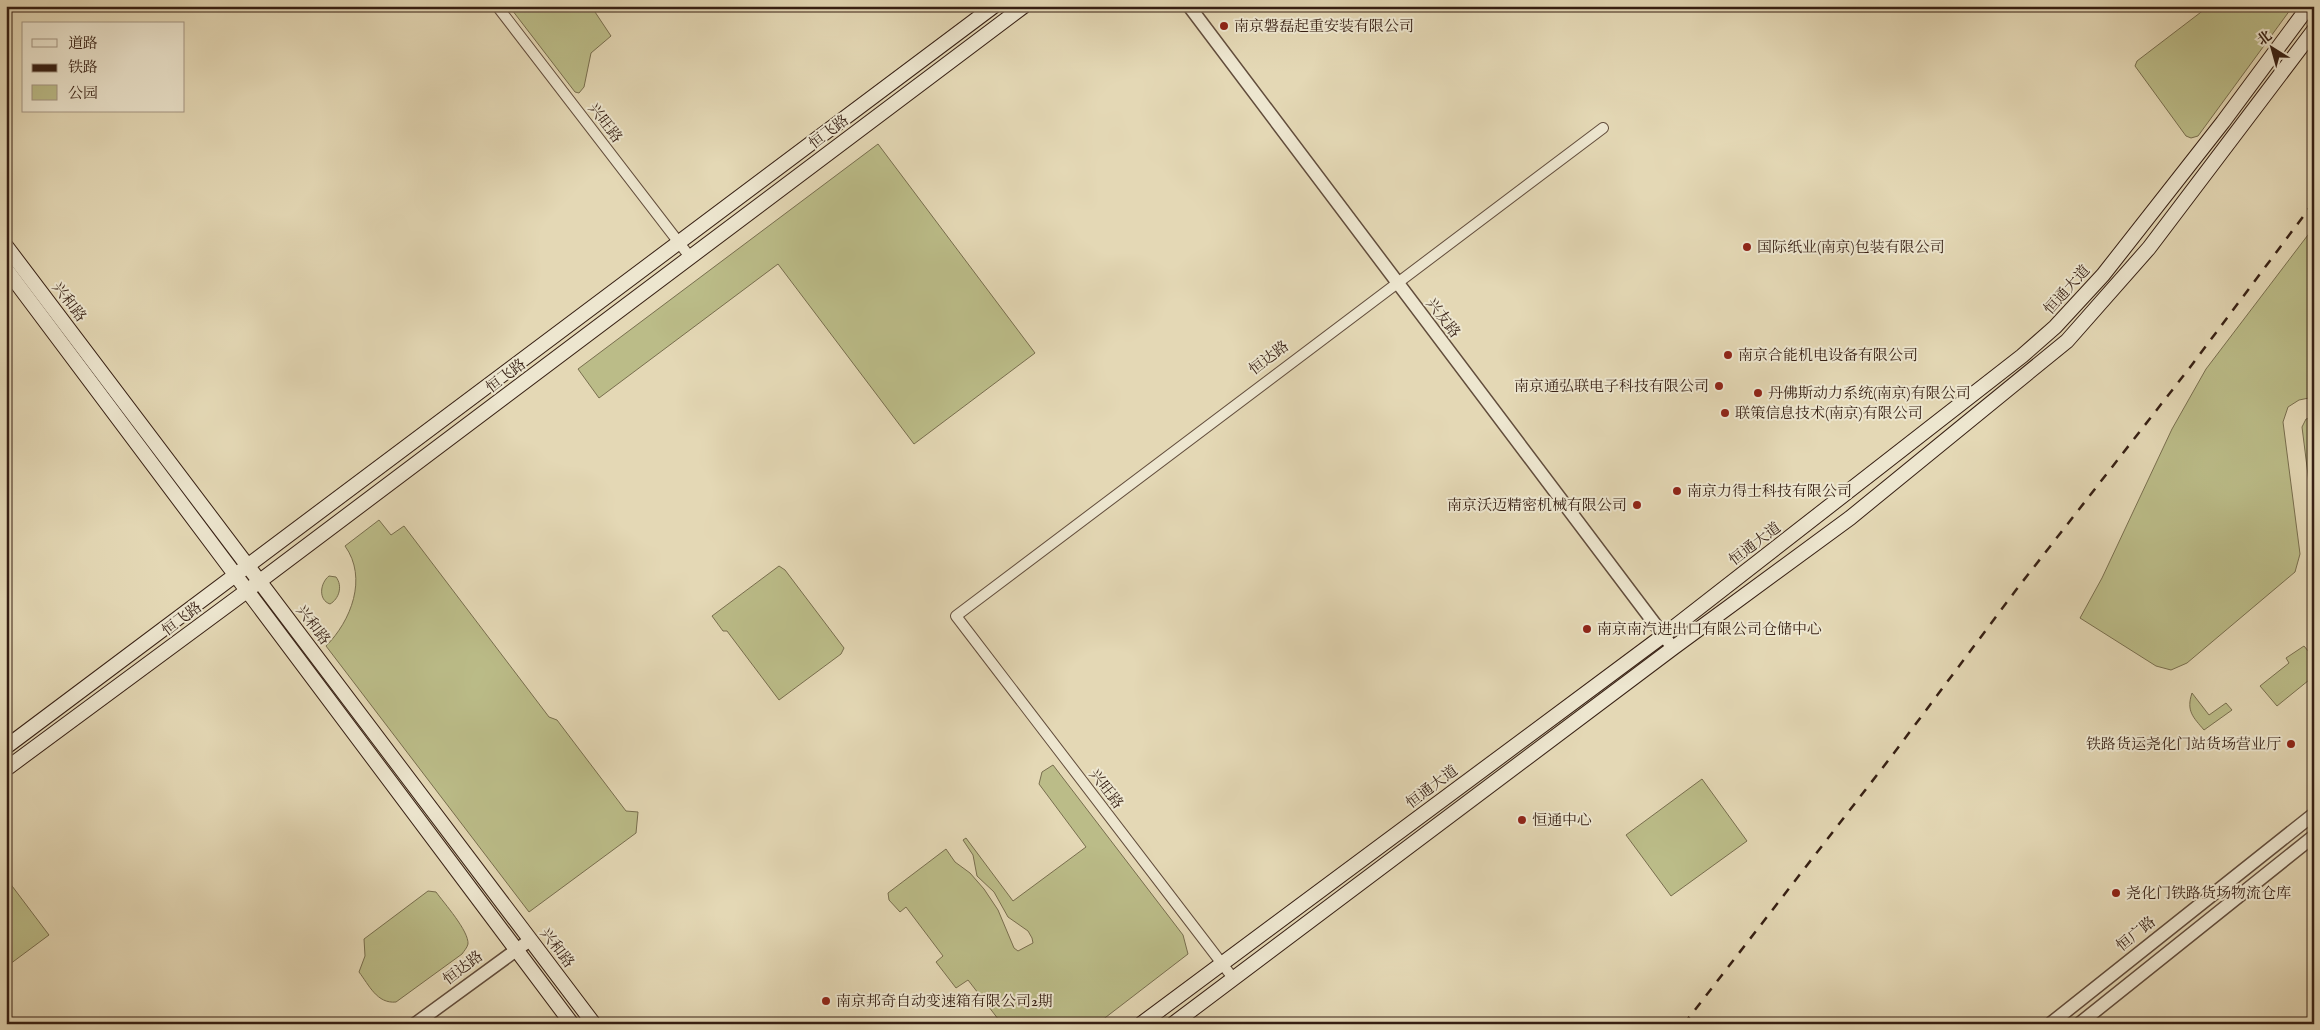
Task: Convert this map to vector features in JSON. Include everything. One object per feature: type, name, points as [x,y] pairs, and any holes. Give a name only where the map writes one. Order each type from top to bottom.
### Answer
[{"type":"main road","name":"恒飞路","points":[[6,747],[994,6]]},
{"type":"main road","name":"恒飞路","points":[[6,769],[259,582],[1024,6]]},
{"type":"main road","name":"恒通大道","points":[[1141,1024],[1664,635],[2022,356],[2055,327],[2103,275],[2223,122],[2309,6]]},
{"type":"main road","points":[[1173,1024],[1850,518],[2067,341],[2149,248],[2314,30]]},
{"type":"main road","name":"兴和路","points":[[6,246],[594,1024]]},
{"type":"main road","name":"兴和路","points":[[6,269],[572,1024]]},
{"type":"street","name":"兴旺路","points":[[497,6],[690,257]]},
{"type":"street","name":"兴友路","points":[[1189,6],[1396,283],[1674,648]]},
{"type":"street","name":"恒达路","points":[[956,616],[1603,128]]},
{"type":"street","name":"兴旺路","points":[[956,616],[1233,978]]},
{"type":"street","name":"恒广路","points":[[2050,1024],[2314,814]]},
{"type":"street","points":[[2079,1024],[2314,836]]},
{"type":"street","name":"恒达路","points":[[415,1024],[530,940]]},
{"type":"green space","points":[[509,6],[591,6],[611,36],[591,53],[584,87],[579,93],[575,92]]},
{"type":"green space","points":[[2209,6],[2293,6],[2198,136],[2191,138],[2186,136],[2135,66],[2137,61]]},
{"type":"green space","points":[[878,144],[1035,353],[914,444],[778,264],[599,398],[578,369]]},
{"type":"green space","points":[[2314,227],[2314,397],[2299,400],[2288,407],[2283,422],[2300,554],[2295,572],[2187,663],[2171,670],[2156,666],[2080,618],[2102,578],[2172,429],[2206,369]]},
{"type":"green space","points":[[2314,417],[2314,523],[2302,427],[2306,419]]},
{"type":"green space","points":[[379,520],[391,535],[404,526],[549,717],[557,720],[626,811],[638,812],[636,833],[529,912],[326,646],[343,624],[354,599],[355,572],[352,558],[345,546]]},
{"type":"green space","points":[[779,566],[785,570],[844,648],[841,654],[779,700],[727,631],[723,631],[712,616]]},
{"type":"green space","points":[[329,576],[336,577],[340,588],[338,596],[330,604],[326,602],[322,595],[322,587]]},
{"type":"green space","points":[[2304,646],[2314,658],[2314,676],[2277,706],[2260,686],[2289,663],[2286,658]]},
{"type":"green space","points":[[2192,693],[2209,715],[2226,703],[2232,710],[2204,730],[2190,709]]},
{"type":"green space","points":[[1053,765],[1183,935],[1188,954],[1097,1024],[1002,1024],[968,980],[956,988],[936,962],[943,956],[906,907],[900,912],[889,900],[888,893],[946,849],[955,862],[970,873],[984,889],[998,910],[1014,948],[1018,951],[1033,943],[1028,931],[1008,917],[994,892],[977,876],[973,855],[963,840],[966,838],[1013,901],[1086,847],[1039,784],[1042,772]]},
{"type":"green space","points":[[1702,779],[1747,841],[1671,896],[1626,835]]},
{"type":"green space","points":[[6,878],[49,935],[6,967]]},
{"type":"green space","points":[[428,891],[436,892],[455,917],[465,932],[468,945],[462,954],[396,1002],[389,1002],[374,993],[359,972],[365,956],[364,939]]},
{"type":"railway","points":[[1684,1024],[1894,753],[2016,590],[2191,366],[2314,202]]},
{"type":"place","name":"南京磐磊起重安装有限公司","points":[[1224,26]]},
{"type":"place","name":"国际纸业(南京)包装有限公司","points":[[1747,247]]},
{"type":"place","name":"南京合能机电设备有限公司","points":[[1728,355]]},
{"type":"place","name":"南京通弘联电子科技有限公司","points":[[1719,386]]},
{"type":"place","name":"丹佛斯动力系统(南京)有限公司","points":[[1758,393]]},
{"type":"place","name":"联策信息技术(南京)有限公司","points":[[1725,413]]},
{"type":"place","name":"南京力得士科技有限公司","points":[[1677,491]]},
{"type":"place","name":"南京沃迈精密机械有限公司","points":[[1637,505]]},
{"type":"place","name":"南京南汽进出口有限公司仓储中心","points":[[1587,629]]},
{"type":"place","name":"铁路货运尧化门站货场营业厅","points":[[2291,744]]},
{"type":"place","name":"恒通中心","points":[[1522,820]]},
{"type":"place","name":"尧化门铁路货场物流仓库","points":[[2116,893]]},
{"type":"place","name":"南京邦奇自动变速箱有限公司2期","points":[[826,1001]]}]
